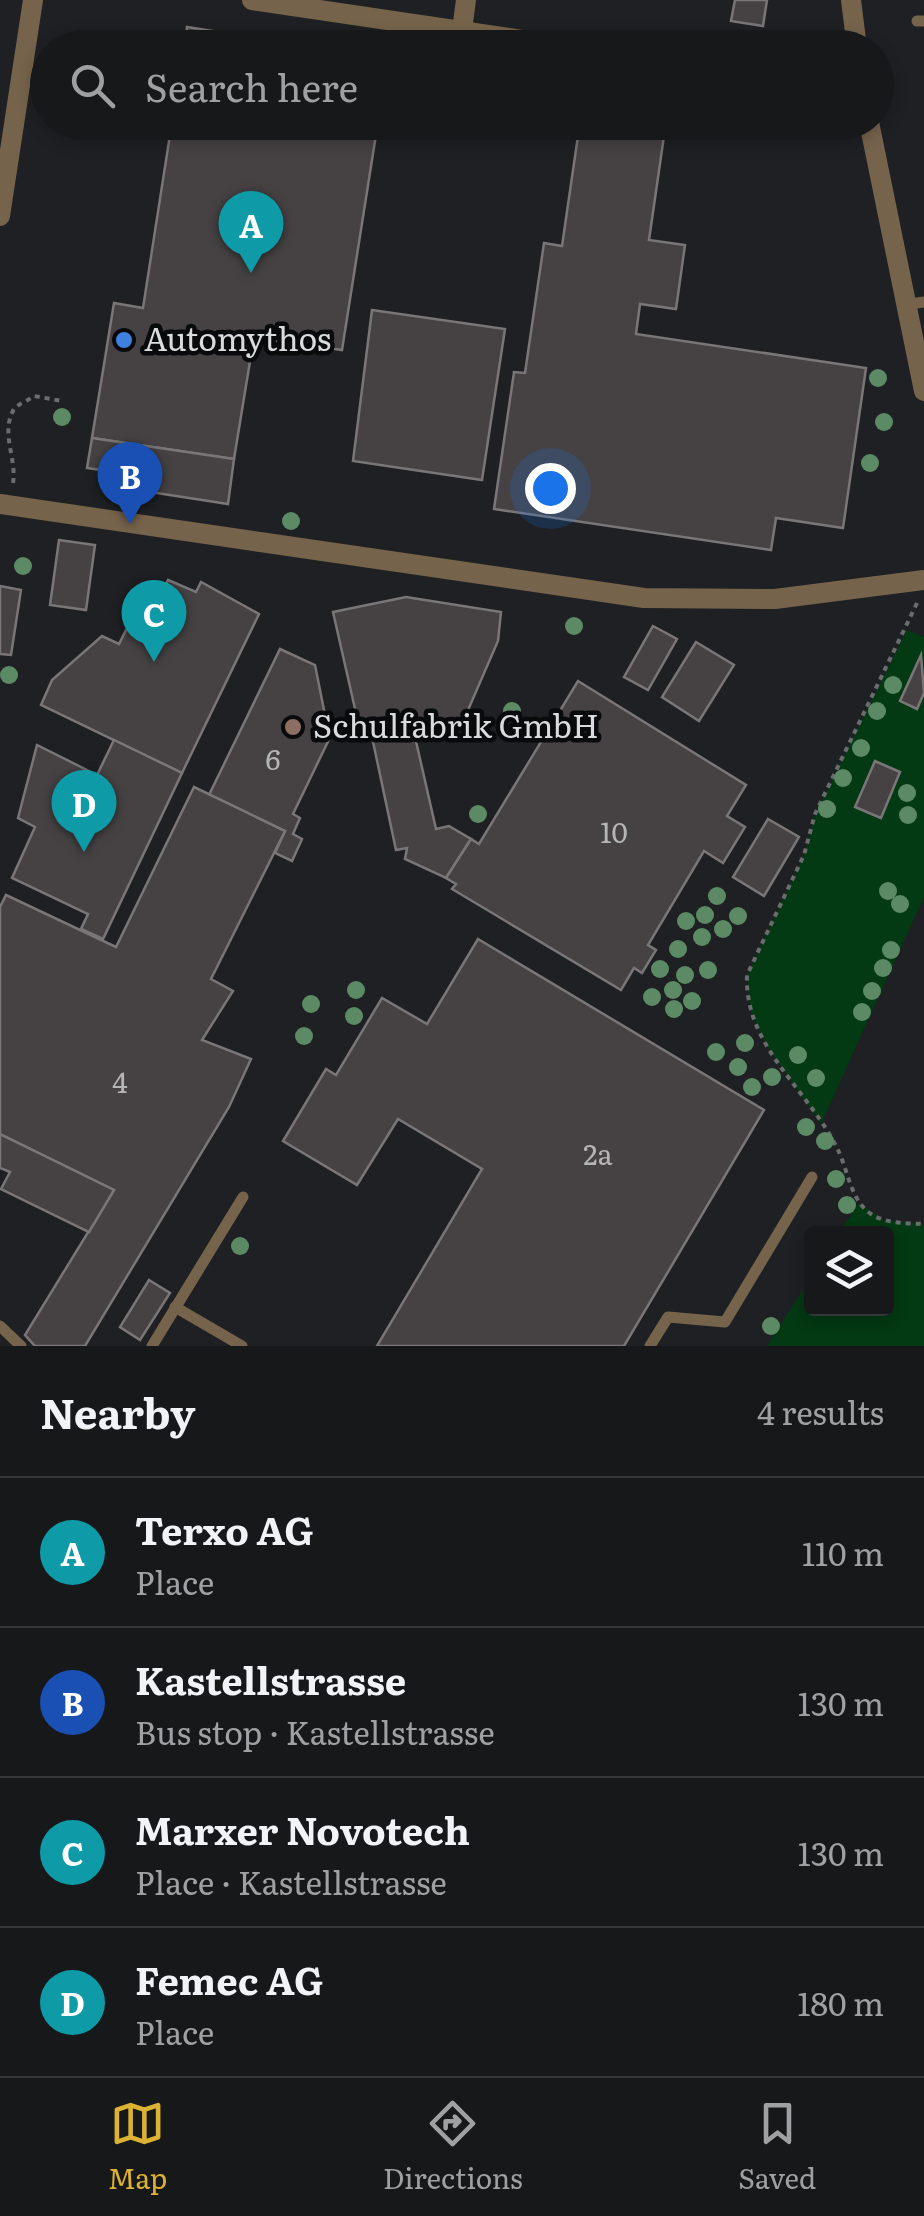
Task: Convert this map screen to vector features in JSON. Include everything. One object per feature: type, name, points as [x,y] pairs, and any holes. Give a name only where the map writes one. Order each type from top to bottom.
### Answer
[{"type":"street","points":[[0,216],[33,0]]},
{"type":"street","points":[[252,0],[462,30],[466,0]]},
{"type":"street","points":[[851,0],[855,30]]},
{"type":"street","points":[[873,140],[914,303],[924,390]]},
{"type":"street","points":[[4,505],[644,598],[775,599],[923,588]]},
{"type":"lane","points":[[650,1346],[668,1317],[725,1322],[812,1176]]},
{"type":"lane","points":[[152,1346],[244,1197]]},
{"type":"lane","points":[[176,1308],[242,1346]]},
{"type":"lane","points":[[0,1326],[21,1346]]},
{"type":"path","points":[[4,505],[15,471],[7,444],[10,417],[19,404],[34,396],[62,401]]},
{"type":"path","points":[[923,588],[815,814],[804,855],[747,975],[751,1014],[770,1051],[836,1146],[859,1203],[884,1220],[924,1224]]},
{"type":"green space","points":[[907,630],[924,637],[924,897],[821,1124],[770,1051],[751,1014],[747,975],[804,855],[815,814]]},
{"type":"green space","points":[[859,1203],[884,1220],[924,1224],[924,1346],[767,1346],[804,1288],[804,1316],[894,1316],[894,1226],[844,1226]]},
{"type":"building","points":[[735,0],[767,0],[763,26],[731,21]]},
{"type":"building","points":[[169,140],[375,140],[342,350],[254,337],[234,459],[92,438],[114,303],[143,308]]},
{"type":"building","points":[[577,140],[663,140],[649,240],[685,245],[676,309],[640,304],[636,334],[866,368],[843,528],[776,518],[771,550],[494,509],[514,372],[525,373],[544,243],[562,246]]},
{"type":"building","points":[[372,310],[505,329],[482,480],[353,461]]},
{"type":"building","points":[[92,438],[234,459],[228,504],[105,485],[107,471],[87,468]]},
{"type":"building","points":[[59,540],[95,545],[86,610],[50,605]]},
{"type":"building","points":[[168,580],[196,592],[201,582],[259,614],[182,773],[41,705],[52,680],[102,636],[119,644],[148,586],[162,593]]},
{"type":"building","points":[[0,586],[21,590],[11,655],[0,654]]},
{"type":"building","points":[[406,597],[501,612],[498,641],[465,717],[413,728],[436,829],[449,826],[471,839],[446,878],[405,859],[407,848],[396,850],[372,737],[366,738],[362,721],[358,722],[333,612]]},
{"type":"building","points":[[653,626],[677,639],[648,690],[624,677]]},
{"type":"building","points":[[696,642],[734,665],[699,721],[662,697]]},
{"type":"building","points":[[280,649],[315,665],[326,720],[336,725],[293,814],[300,818],[293,834],[302,839],[292,861],[275,853],[285,831],[209,795]]},
{"type":"building","points":[[921,655],[924,693],[917,709],[900,701]]},
{"type":"building","points":[[578,681],[746,785],[727,816],[745,827],[723,863],[704,851],[648,945],[656,950],[642,973],[634,968],[621,990],[452,889],[456,884],[446,878],[471,839],[479,844]]},
{"type":"building","points":[[114,740],[182,773],[103,939],[81,929],[88,914],[12,878],[35,827],[18,818],[37,745],[97,775]]},
{"type":"building","points":[[875,761],[900,772],[881,818],[855,807]]},
{"type":"building","points":[[194,787],[285,831],[211,979],[233,991],[202,1040],[251,1059],[229,1107],[85,1346],[35,1346],[25,1335],[114,1190],[0,1134],[0,907],[6,895],[116,947]]},
{"type":"building","points":[[768,819],[799,837],[764,896],[733,877]]},
{"type":"building","points":[[478,939],[764,1110],[624,1346],[377,1346],[482,1169],[398,1119],[357,1185],[283,1141],[326,1069],[336,1075],[382,998],[427,1024]]},
{"type":"building","points":[[0,1134],[114,1190],[89,1232],[1,1189],[10,1172],[0,1168]]},
{"type":"building","points":[[149,1280],[170,1293],[140,1340],[120,1327]]},
{"type":"place","name":"Terxo AG","points":[[251,273]]},
{"type":"place","name":"Automythos","points":[[124,340]]},
{"type":"place","name":"Kastellstrasse","points":[[130,524]]},
{"type":"place","name":"Marxer Novotech","points":[[154,662]]},
{"type":"place","name":"Schulfabrik GmbH","points":[[293,727]]},
{"type":"place","name":"Femec AG","points":[[84,852]]}]
